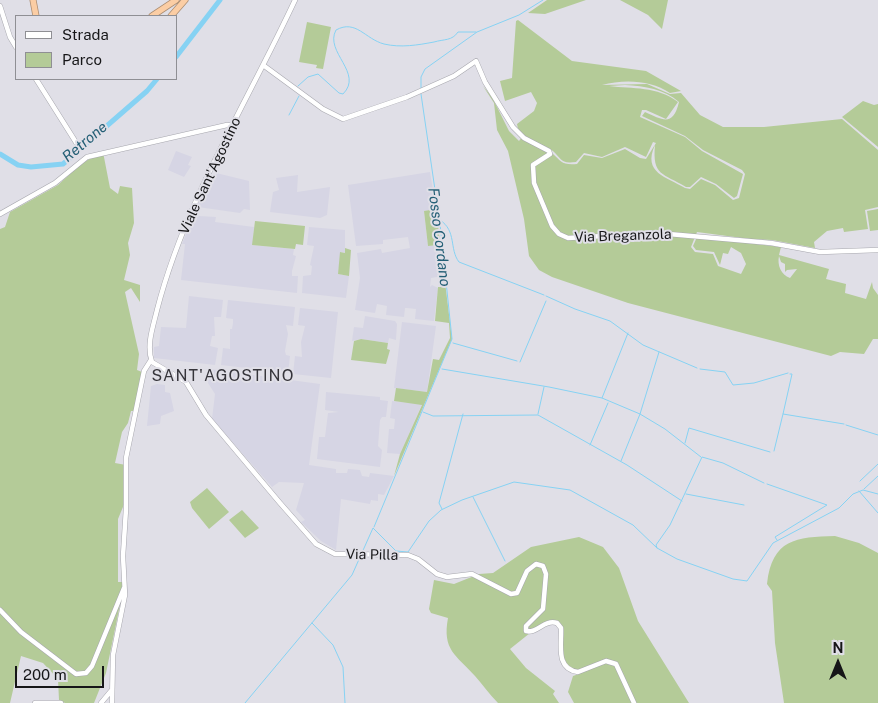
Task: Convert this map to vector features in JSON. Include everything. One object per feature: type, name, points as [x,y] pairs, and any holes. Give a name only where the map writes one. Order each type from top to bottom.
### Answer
[{"type":"highway","points":[[32,0],[34,15]]},
{"type":"highway","points":[[154,15],[172,0]]},
{"type":"highway","points":[[154,15],[176,0]]},
{"type":"highway","points":[[172,15],[183,0]]},
{"type":"street","name":"Viale Sant'Agostino","points":[[152,362],[149,344],[173,256],[192,211],[295,0]]},
{"type":"street","points":[[0,6],[10,37],[15,45]]},
{"type":"street","name":"Via Breganzola","points":[[263,64],[322,109],[340,119],[351,118],[418,92],[458,73],[473,62],[478,63],[485,82],[513,127],[524,138],[549,151],[550,154],[533,165],[532,177],[555,231],[568,238],[657,233],[771,243],[820,252],[878,250]]},
{"type":"street","points":[[37,80],[77,144]]},
{"type":"street","points":[[0,214],[55,182],[87,156],[227,125],[234,126]]},
{"type":"street","points":[[112,703],[113,655],[124,595],[126,458],[144,370],[152,362]]},
{"type":"street","name":"Via Pilla","points":[[152,362],[186,382],[206,415],[316,544],[335,554],[413,556],[438,574],[457,577],[472,574],[511,594],[517,593],[530,568],[540,564],[546,574],[543,609],[526,626],[526,631],[532,632],[546,623],[557,623],[561,628],[561,656],[566,666],[578,672],[606,661],[616,664],[634,703]]},
{"type":"street","points":[[0,610],[21,632],[76,674],[86,673],[92,666],[124,586]]},
{"type":"street","points":[[101,703],[108,697],[112,687]]},
{"type":"street","points":[[35,703],[61,703]]},
{"type":"shaded area","points":[[176,151],[192,157],[188,165],[191,166],[184,177],[168,170]]},
{"type":"shaded area","points":[[430,172],[436,209],[424,211],[428,246],[439,245],[443,276],[431,278],[430,287],[432,285],[438,288],[434,321],[415,319],[416,309],[405,308],[404,317],[386,315],[387,306],[377,304],[375,313],[355,310],[360,278],[357,253],[381,249],[382,253],[410,248],[408,237],[383,240],[383,244],[356,246],[348,185]]},
{"type":"shaded area","points":[[216,173],[249,181],[250,210],[244,209],[240,213],[198,207],[206,186],[210,186]]},
{"type":"shaded area","points":[[298,175],[297,192],[330,187],[327,215],[320,218],[270,212],[273,192],[279,190],[276,178]]},
{"type":"shaded area","points":[[199,216],[216,217],[215,222],[254,227],[253,245],[294,249],[293,255],[296,256],[292,276],[298,276],[297,293],[181,280],[185,244],[182,244],[192,219]]},
{"type":"shaded area","points":[[309,227],[345,230],[345,253],[341,252],[338,274],[349,276],[346,298],[302,293],[303,276],[311,275],[312,266],[310,265],[314,246],[307,245]]},
{"type":"shaded area","points":[[189,296],[223,300],[221,317],[214,317],[215,336],[212,336],[210,346],[218,348],[215,365],[154,358],[154,347],[159,346],[161,327],[186,328]]},
{"type":"shaded area","points":[[228,300],[295,307],[293,326],[286,325],[288,334],[285,351],[286,355],[290,356],[288,373],[221,365],[223,348],[230,349],[230,329],[232,329],[233,323],[233,319],[226,318]]},
{"type":"shaded area","points":[[300,308],[338,312],[331,378],[293,374],[295,356],[302,357],[301,342],[305,326],[298,325]]},
{"type":"shaded area","points":[[365,316],[395,321],[397,324],[396,340],[389,338],[388,343],[361,339],[352,341],[354,327],[363,328]]},
{"type":"shaded area","points":[[402,322],[436,326],[427,392],[394,388]]},
{"type":"shaded area","points":[[209,369],[320,384],[309,465],[336,469],[336,473],[347,473],[348,469],[360,470],[362,476],[369,477],[370,473],[394,476],[384,495],[378,494],[378,501],[371,500],[370,504],[341,499],[336,550],[321,541],[301,522],[305,520],[296,510],[304,483],[279,482],[272,487],[212,419],[215,394],[208,383]]},
{"type":"shaded area","points":[[157,384],[165,385],[165,392],[170,393],[174,411],[161,416],[160,424],[147,426],[151,386]]},
{"type":"shaded area","points":[[326,392],[380,397],[380,400],[388,401],[386,417],[382,417],[380,420],[378,446],[382,450],[380,467],[317,459],[319,437],[325,437],[328,413],[339,412],[325,410]]},
{"type":"shaded area","points":[[392,401],[422,404],[400,454],[387,453],[389,429],[394,429],[395,419],[390,418]]},
{"type":"green space","points":[[547,0],[586,0],[545,14],[528,13]]},
{"type":"green space","points":[[620,0],[668,0],[662,29],[648,15]]},
{"type":"green space","points":[[518,20],[572,61],[646,71],[681,91],[670,93],[654,85],[628,81],[602,85],[647,84],[670,94],[681,93],[700,115],[723,127],[764,127],[842,119],[878,150],[878,207],[865,210],[868,229],[844,232],[843,228],[827,231],[814,242],[815,248],[772,240],[697,232],[691,247],[695,252],[713,254],[718,266],[741,274],[746,264],[741,253],[731,247],[728,254],[723,253],[720,265],[714,252],[696,250],[693,246],[697,237],[781,247],[779,255],[829,269],[826,279],[846,284],[845,293],[866,299],[872,282],[873,288],[878,295],[878,339],[873,339],[864,354],[840,352],[831,356],[628,303],[552,277],[539,270],[529,256],[524,219],[508,151],[497,130],[494,103],[483,86],[492,97],[509,131],[519,141],[522,137],[542,146],[560,161],[568,164],[577,164],[584,155],[602,158],[625,149],[640,158],[646,159],[656,143],[653,142],[646,157],[625,147],[602,157],[584,153],[576,162],[562,160],[553,151],[526,138],[519,130],[517,124],[534,111],[537,103],[531,92],[505,101],[500,81],[512,78],[516,21]],"holes":[[[609,86],[640,86],[667,94],[679,102],[674,115],[666,119],[678,102],[662,93],[636,88]],[[642,110],[646,110],[666,119],[645,112],[642,116],[685,136],[703,150],[742,170],[745,174],[739,198],[733,200],[715,185],[701,179],[690,189],[685,188],[658,173],[652,162],[655,145],[655,163],[657,168],[665,176],[686,187],[690,187],[701,177],[716,184],[734,198],[737,196],[743,174],[702,151],[685,137],[640,117]],[[779,256],[781,262],[785,264],[785,272],[797,269],[790,278],[784,275],[780,269]]]},
{"type":"green space","points":[[307,22],[331,27],[323,69],[316,68],[317,65],[299,62]]},
{"type":"green space","points":[[863,101],[874,105],[878,104],[878,147],[842,117]]},
{"type":"green space","points":[[103,152],[110,188],[118,194],[120,186],[132,188],[134,223],[128,243],[130,255],[124,280],[140,285],[140,302],[131,288],[125,292],[139,354],[137,370],[142,372],[136,411],[131,411],[128,423],[122,432],[115,463],[126,465],[125,502],[118,519],[118,582],[122,582],[122,595],[106,673],[94,703],[65,703],[59,700],[58,679],[43,663],[21,656],[10,703],[0,703],[0,229],[5,227],[10,212],[58,185],[82,163]]},
{"type":"green space","points":[[436,209],[452,339],[394,476],[400,454],[422,405],[394,401],[396,388],[427,392],[433,359],[439,360],[450,338],[449,323],[435,321],[438,287],[442,287],[439,245],[428,246],[424,211]]},
{"type":"green space","points":[[878,209],[878,230],[870,231],[867,211]]},
{"type":"green space","points":[[255,221],[305,226],[303,245],[296,244],[295,249],[252,245]]},
{"type":"green space","points":[[345,248],[351,250],[349,276],[338,274],[340,252],[345,253]]},
{"type":"green space","points":[[361,339],[388,343],[387,349],[390,350],[386,364],[351,360],[354,341]]},
{"type":"green space","points":[[207,488],[229,512],[209,529],[192,508],[190,502]]},
{"type":"green space","points":[[242,510],[259,528],[245,538],[229,520]]},
{"type":"green space","points":[[835,536],[859,543],[878,553],[878,703],[784,703],[775,643],[772,591],[767,584],[770,569],[780,549],[788,544],[809,538]]},
{"type":"green space","points":[[579,537],[603,547],[619,568],[638,621],[689,703],[574,703],[568,692],[573,676],[579,674],[563,663],[559,626],[553,623],[530,633],[510,649],[526,668],[555,691],[553,694],[559,703],[498,703],[452,651],[447,638],[448,618],[431,613],[429,609],[434,580],[454,584],[479,574],[493,573],[531,547]]},
{"type":"waterway","name":"Retrone","points":[[178,54],[220,0]]},
{"type":"waterway","name":"Fosso Cordano","points":[[421,90],[421,77],[425,69],[477,32],[519,15],[543,0]]},
{"type":"waterway","points":[[298,86],[308,77],[318,74],[339,93],[343,94],[348,86],[349,78],[347,70],[338,54],[334,38],[336,30],[343,27],[355,28],[377,42],[397,46],[416,45],[448,39],[458,32],[476,32]]},
{"type":"waterway","name":"Retrone","points":[[0,154],[18,165],[31,167],[63,164],[147,91],[156,80]]},
{"type":"waterway","name":"Fosso Cordano","points":[[374,527],[452,339],[440,224],[421,94]]},
{"type":"waterway","points":[[289,115],[299,96]]},
{"type":"waterway","points":[[440,220],[449,229],[454,252],[459,262],[544,295]]},
{"type":"waterway","points":[[546,296],[575,309],[610,321],[643,345],[697,368]]},
{"type":"waterway","points":[[520,362],[546,301]]},
{"type":"waterway","points":[[628,333],[602,398],[640,414],[659,352]]},
{"type":"waterway","points":[[453,343],[517,361]]},
{"type":"waterway","points":[[442,369],[602,398]]},
{"type":"waterway","points":[[700,369],[725,372],[733,385],[754,383],[788,373]]},
{"type":"waterway","points":[[790,374],[792,374],[783,414],[844,424]]},
{"type":"waterway","points":[[538,414],[544,387]]},
{"type":"waterway","points":[[590,445],[608,403]]},
{"type":"waterway","points":[[423,412],[433,416],[538,415],[627,465],[682,501]]},
{"type":"waterway","points":[[442,509],[439,503],[463,414]]},
{"type":"waterway","points":[[621,461],[640,414],[665,429],[701,457]]},
{"type":"waterway","points":[[774,451],[783,414]]},
{"type":"waterway","points":[[846,425],[878,435]]},
{"type":"waterway","points":[[685,443],[689,428],[770,452]]},
{"type":"waterway","points":[[657,548],[656,545],[670,525],[702,457],[723,463],[764,483]]},
{"type":"waterway","points":[[860,481],[878,464]]},
{"type":"waterway","points":[[864,489],[878,476]]},
{"type":"waterway","points":[[245,703],[352,575],[373,528],[396,551],[408,552],[429,521],[441,510],[462,500],[514,482],[570,490],[633,525],[657,548],[677,559],[733,579],[747,581],[773,543],[839,508],[853,494],[863,490],[878,494]]},
{"type":"waterway","points":[[767,484],[827,505],[775,537],[777,540]]},
{"type":"waterway","points":[[859,491],[878,513]]},
{"type":"waterway","points":[[686,494],[744,505]]},
{"type":"waterway","points":[[473,497],[505,561]]},
{"type":"waterway","points":[[312,623],[333,645],[343,667],[345,703]]},
{"type":"district","name":"SANT'AGOSTINO","points":[[223,376]]}]
